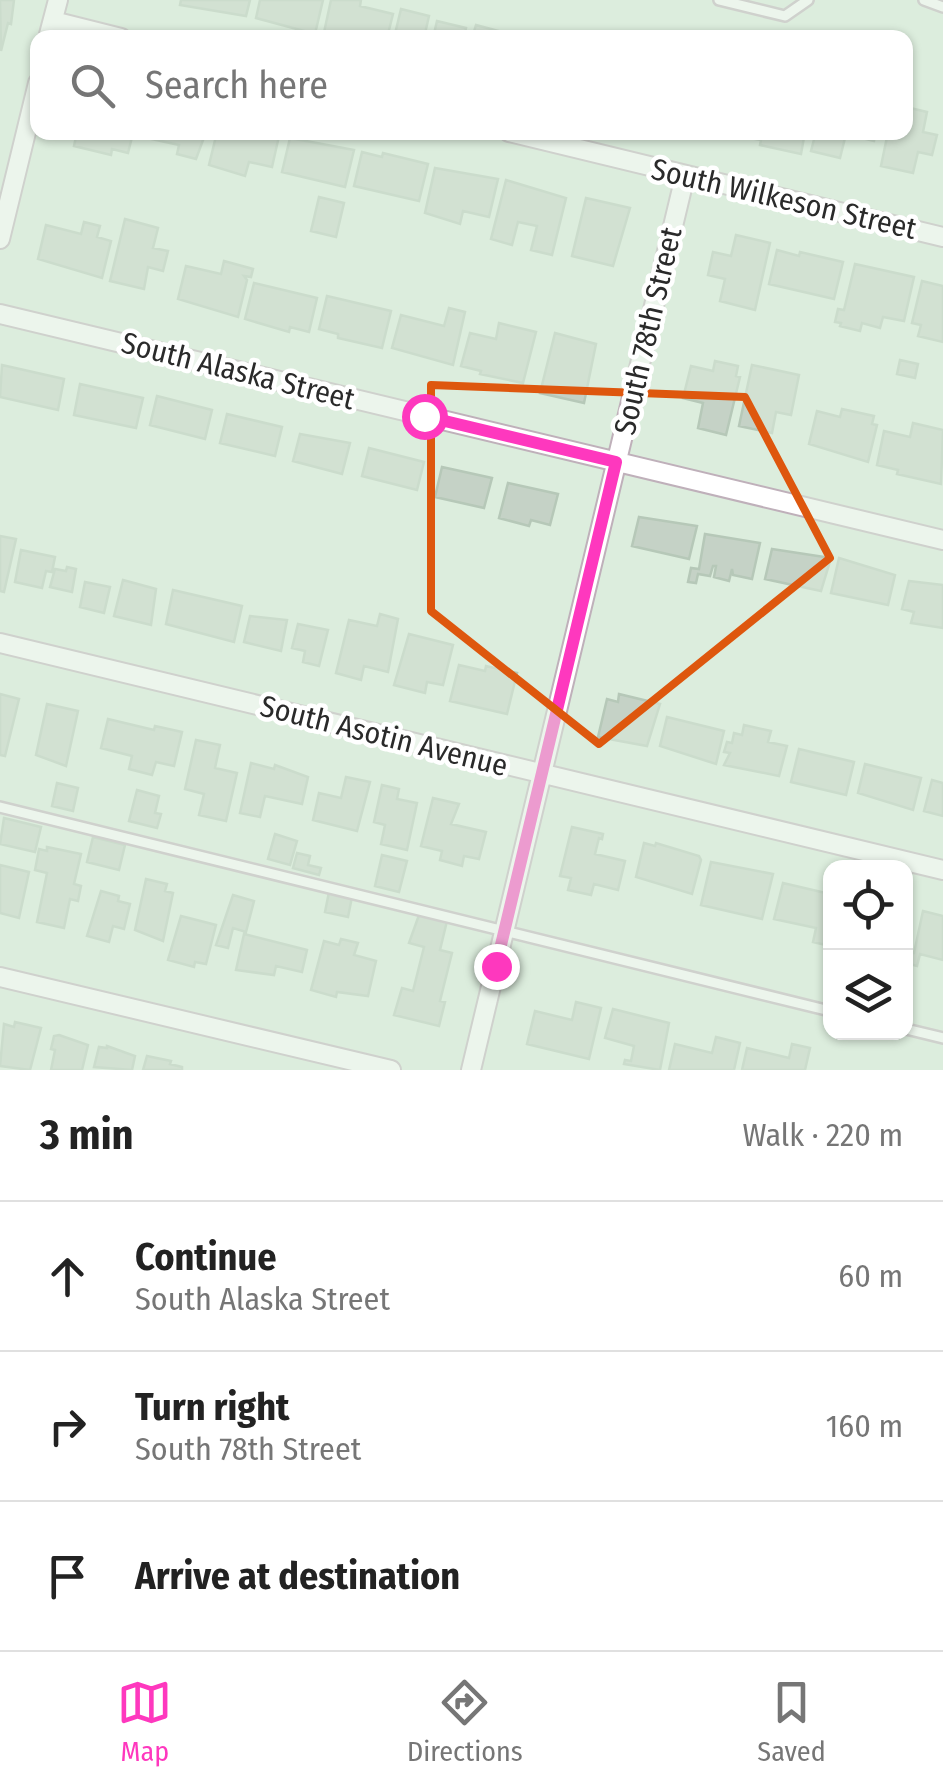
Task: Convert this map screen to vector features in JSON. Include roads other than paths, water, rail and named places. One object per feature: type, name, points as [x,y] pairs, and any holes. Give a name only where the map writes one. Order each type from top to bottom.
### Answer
[{"type":"street","points":[[50,29],[58,0]]},
{"type":"street","points":[[0,239],[30,116]]},
{"type":"street","name":"South Wilkeson Street","points":[[541,140],[943,237]]},
{"type":"street","name":"South 78th Street","points":[[472,1070],[684,176]]},
{"type":"street","name":"South Alaska Street","points":[[0,314],[943,540]]},
{"type":"street","name":"South Asotin Avenue","points":[[0,642],[943,870]]},
{"type":"street","points":[[0,976],[391,1070]]},
{"type":"lane","points":[[719,0],[786,16],[808,0]]},
{"type":"lane","points":[[924,0],[943,7]]},
{"type":"lane","points":[[0,807],[823,1008]]},
{"type":"lane","points":[[913,1031],[943,1038]]}]
